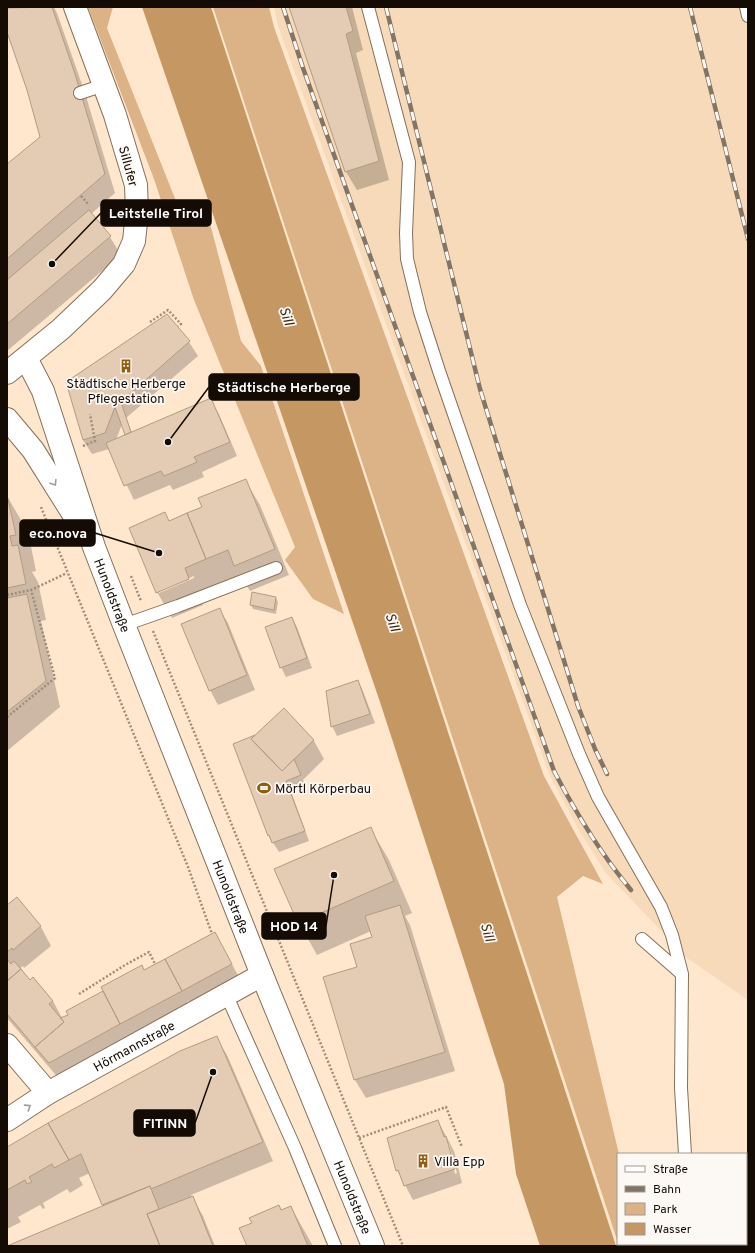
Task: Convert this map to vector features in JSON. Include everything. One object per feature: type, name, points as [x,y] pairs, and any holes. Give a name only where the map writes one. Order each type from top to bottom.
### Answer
[{"type":"street","name":"Sillufer","points":[[26,358],[61,329],[102,290],[119,269],[134,241],[138,213],[136,185],[104,85],[75,7]]},
{"type":"street","points":[[7,373],[26,358]]},
{"type":"street","name":"Hunoldstraße","points":[[26,358],[43,391],[94,547],[124,625],[262,975],[373,1246]]},
{"type":"street","name":"Hunoldstraße","points":[[7,419],[33,450],[94,547]]},
{"type":"street","name":"Hörmannstraße","points":[[7,1120],[48,1093],[262,975]]},
{"type":"street","points":[[7,1045],[48,1093]]},
{"type":"lane","points":[[368,7],[409,162],[406,233],[407,259],[420,312],[436,364],[520,605],[578,754],[598,797],[660,907],[672,935],[682,974],[681,1088],[685,1153]]},
{"type":"lane","points":[[746,7],[748,16]]},
{"type":"lane","points":[[80,93],[104,85]]},
{"type":"lane","points":[[124,625],[276,568]]},
{"type":"lane","points":[[642,939],[682,974]]},
{"type":"lane","points":[[226,994],[295,1148],[335,1246]]},
{"type":"path","points":[[81,196],[89,205]]},
{"type":"path","points":[[150,322],[168,310],[181,324],[178,326]]},
{"type":"path","points":[[87,444],[95,441],[90,414]]},
{"type":"path","points":[[39,501],[188,867],[212,934]]},
{"type":"path","points":[[129,572],[403,1246]]},
{"type":"path","points":[[7,595],[31,590],[68,573]]},
{"type":"path","points":[[7,717],[55,678],[31,590]]},
{"type":"path","points":[[79,994],[125,965],[149,952],[155,964]]},
{"type":"path","points":[[359,1138],[446,1107],[462,1147]]},
{"type":"shaded area","points":[[274,7],[748,7],[748,1000],[687,958],[605,872],[580,832],[550,776],[278,26]]},
{"type":"green space","points":[[88,7],[113,7],[107,28],[182,216],[207,212],[241,341],[261,366],[344,614],[313,599],[285,560],[295,547],[194,300],[154,179]]},
{"type":"green space","points":[[213,7],[269,7],[274,27],[544,776],[603,884],[583,876],[557,897],[619,1153],[617,1153],[617,1240]]},
{"type":"water","name":"Sill","points":[[142,7],[211,7],[616,1246],[540,1246],[516,1174],[504,1084],[380,702]]},
{"type":"building","points":[[52,7],[75,74],[105,174],[7,259],[7,164],[40,137],[27,90],[7,32],[7,8]]},
{"type":"building","points":[[289,7],[346,7],[353,31],[346,34],[379,161],[345,172]]},
{"type":"building","points":[[89,210],[111,236],[7,324],[7,280]]},
{"type":"building","name":"Städtische Herberge Pflegestation","points":[[167,314],[190,341],[115,407],[105,433],[83,440],[66,382]]},
{"type":"building","points":[[211,398],[230,442],[194,457],[197,462],[181,469],[164,476],[161,471],[124,486],[106,443]]},
{"type":"building","points":[[121,402],[131,432],[125,435],[115,407]]},
{"type":"building","points":[[246,479],[275,549],[234,566],[228,550],[206,559],[187,513],[202,507],[198,498]]},
{"type":"building","points":[[7,495],[16,535],[10,536],[12,546],[18,545],[26,584],[7,588]]},
{"type":"building","points":[[165,512],[169,521],[187,513],[206,559],[185,568],[189,579],[156,593],[129,528]]},
{"type":"building","points":[[252,592],[276,597],[274,610],[250,605]]},
{"type":"building","points":[[27,594],[46,681],[7,712],[7,598]]},
{"type":"building","points":[[220,608],[247,675],[209,691],[181,624]]},
{"type":"building","points":[[292,617],[307,658],[280,668],[265,627]]},
{"type":"building","points":[[358,680],[370,714],[331,727],[326,691]]},
{"type":"building","points":[[284,708],[314,740],[282,771],[251,739]]},
{"type":"building","points":[[255,735],[251,739],[282,771],[294,759],[301,775],[286,781],[305,831],[272,843],[233,744]]},
{"type":"building","points":[[371,827],[394,881],[298,923],[274,869]]},
{"type":"building","points":[[17,897],[41,926],[13,950],[12,948],[7,952],[7,905]]},
{"type":"building","points":[[400,905],[445,1052],[354,1080],[323,977],[357,967],[350,944],[372,937],[365,916]]},
{"type":"building","points":[[215,932],[232,964],[182,991],[165,959]]},
{"type":"building","points":[[7,959],[11,964],[14,961],[21,969],[7,981]]},
{"type":"building","points":[[165,959],[182,991],[120,1024],[101,987],[142,965],[144,970]]},
{"type":"building","points":[[21,969],[30,980],[33,977],[53,1001],[49,1004],[64,1022],[35,1047],[7,1014],[7,981]]},
{"type":"building","points":[[103,991],[120,1024],[49,1063],[35,1047],[64,1022],[60,1018],[68,1015],[66,1011]]},
{"type":"building","points":[[217,1036],[263,1142],[151,1189],[150,1186],[102,1205],[81,1154],[69,1160],[48,1123],[180,1051]]},
{"type":"building","name":"Villa Epp","points":[[438,1120],[444,1137],[446,1136],[455,1169],[404,1186],[398,1170],[396,1171],[387,1138]]},
{"type":"building","points":[[48,1123],[69,1160],[54,1168],[52,1164],[29,1177],[32,1182],[27,1184],[25,1180],[7,1190],[7,1147]]},
{"type":"building","points":[[150,1186],[159,1209],[147,1214],[160,1246],[7,1246]]},
{"type":"building","points":[[193,1196],[213,1246],[160,1246],[147,1214]]},
{"type":"building","points":[[279,1205],[281,1210],[291,1206],[308,1246],[247,1246],[239,1228],[252,1223],[249,1218]]},
{"type":"railway","points":[[283,7],[303,68],[554,771],[589,832],[609,862],[631,890]]},
{"type":"railway","points":[[386,7],[480,389],[578,706],[595,749],[607,774]]},
{"type":"railway","points":[[690,7],[748,239]]},
{"type":"place","name":"Leitstelle Tirol","points":[[52,264]]},
{"type":"place","name":"Städtische Herberge Pflegestation","points":[[126,366]]},
{"type":"place","name":"Städtische Herberge","points":[[168,442]]},
{"type":"place","name":"eco.nova","points":[[159,553]]},
{"type":"place","name":"Mörtl Körperbau","points":[[264,788]]},
{"type":"place","name":"HOD 14","points":[[334,875]]},
{"type":"place","name":"FITINN","points":[[213,1072]]},
{"type":"place","name":"Villa Epp","points":[[423,1161]]}]
